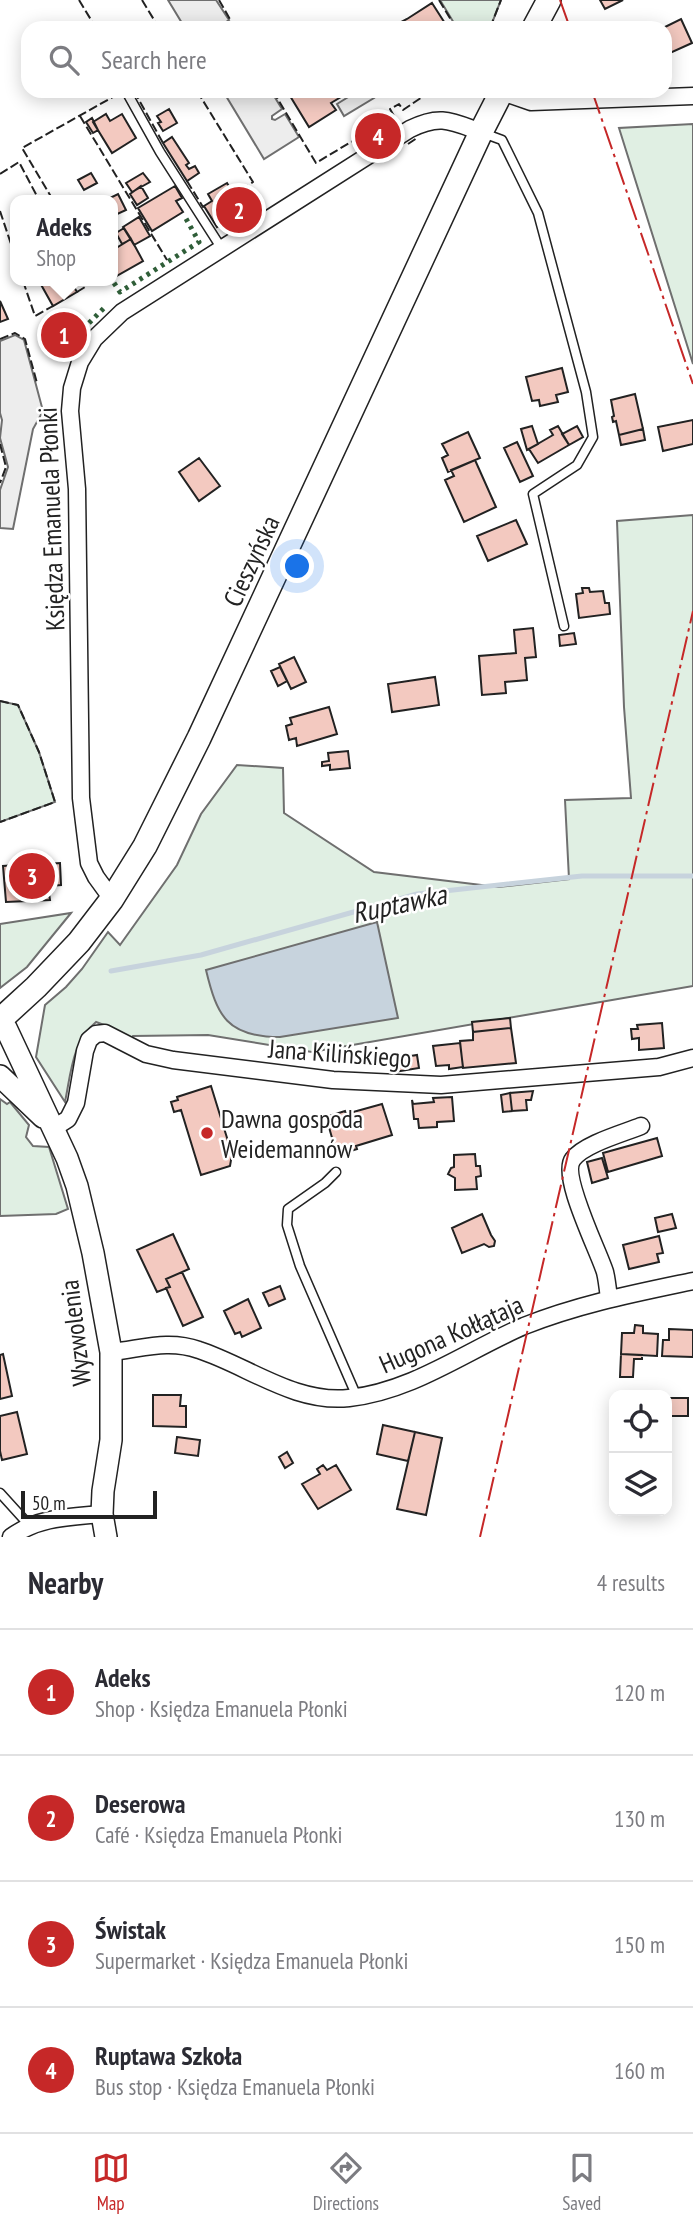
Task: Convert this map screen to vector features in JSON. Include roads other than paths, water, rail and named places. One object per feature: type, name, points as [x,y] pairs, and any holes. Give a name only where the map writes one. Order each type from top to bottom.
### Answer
[{"type":"main road","points":[[538,21],[549,0]]},
{"type":"main road","name":"Cieszyńska","points":[[0,1021],[63,960],[112,899],[145,846],[173,793],[499,98]]},
{"type":"street","points":[[672,97],[693,96]]},
{"type":"street","points":[[519,98],[531,102],[639,98]]},
{"type":"street","name":"Księdza Emanuela Płonki","points":[[112,899],[89,863],[80,798],[77,489],[70,411],[72,388],[80,362],[94,340],[122,312],[410,129],[428,120],[447,120],[481,132]]},
{"type":"street","name":"Wyzwolenia","points":[[0,1021],[6,1028],[54,1128],[77,1186],[93,1254],[111,1352],[111,1440],[102,1514],[106,1537]]},
{"type":"street","name":"Jana Kilińskiego","points":[[54,1128],[68,1119],[76,1103],[89,1040],[96,1034],[105,1033],[146,1054],[173,1060],[347,1081],[441,1085],[659,1067],[693,1058]]},
{"type":"street","name":"Wyzwolenia","points":[[0,1076],[54,1128]]},
{"type":"street","points":[[609,1298],[606,1274],[570,1182],[570,1164],[574,1157],[597,1143],[641,1126]]},
{"type":"street","name":"Hugona Kołłątaja","points":[[111,1352],[168,1343],[198,1349],[301,1394],[323,1399],[357,1397],[377,1394],[415,1381],[523,1327],[568,1310],[609,1298],[693,1281]]},
{"type":"street","points":[[11,1537],[29,1525],[50,1519],[102,1514]]},
{"type":"lane","points":[[130,98],[160,152],[222,248]]},
{"type":"lane","points":[[481,132],[502,140],[538,213],[586,392],[593,437],[577,465],[533,494],[564,626]]},
{"type":"lane","points":[[336,1172],[288,1209],[287,1225],[300,1266],[357,1397]]},
{"type":"lane","points":[[1,1495],[29,1525]]},
{"type":"waterway","name":"Ruptawka","points":[[111,971],[201,955],[417,894],[582,876],[693,876]]},
{"type":"place","name":"Ruptawa Szkoła","points":[[378,136]]},
{"type":"place","name":"Deserowa","points":[[239,210]]},
{"type":"place","name":"Adeks","points":[[64,335]]},
{"type":"place","name":"Świstak","points":[[32,876]]},
{"type":"place","name":"Dawna gospoda Weidemannów","points":[[207,1133]]}]
